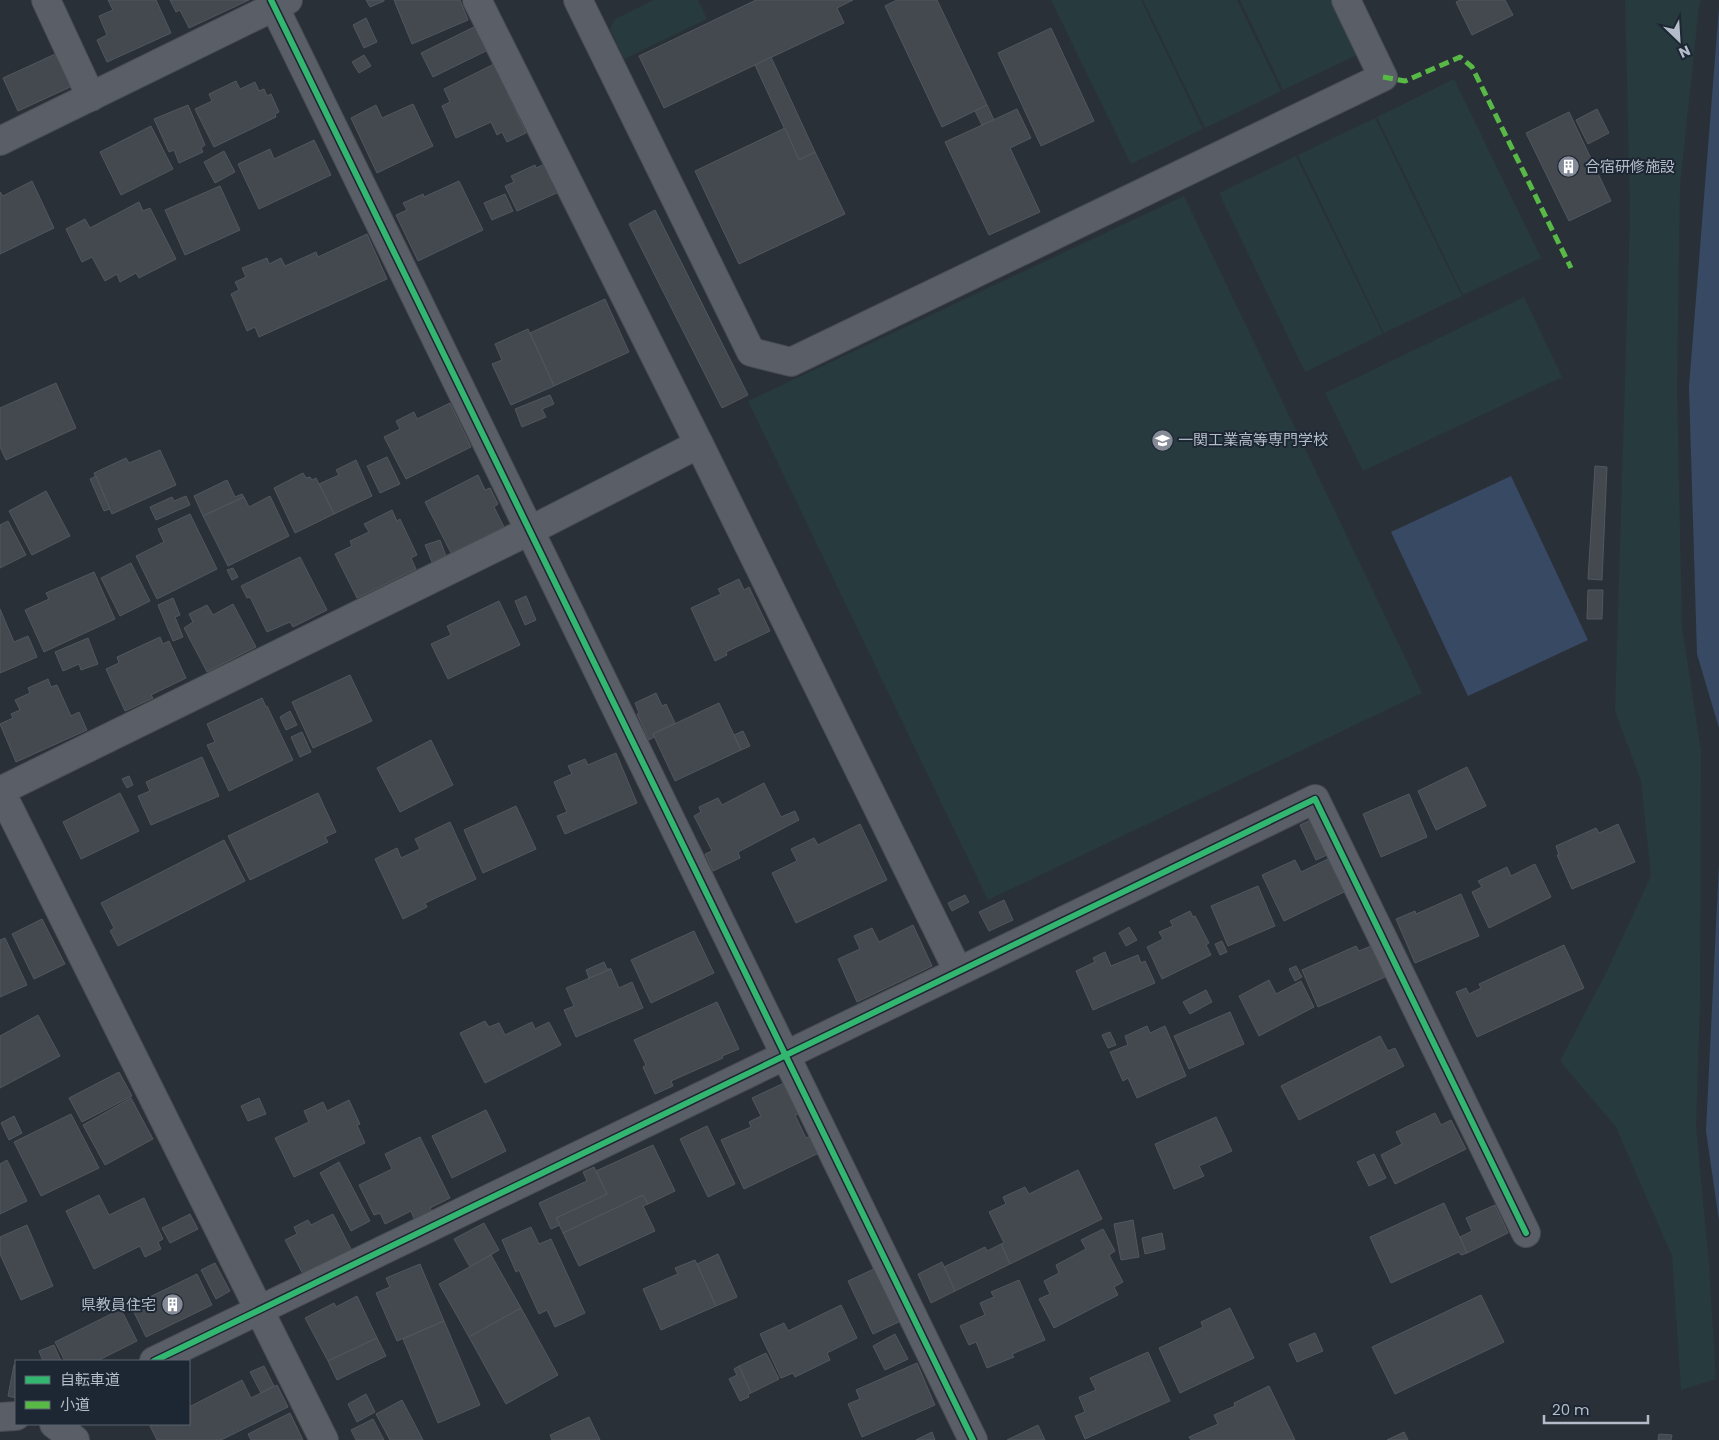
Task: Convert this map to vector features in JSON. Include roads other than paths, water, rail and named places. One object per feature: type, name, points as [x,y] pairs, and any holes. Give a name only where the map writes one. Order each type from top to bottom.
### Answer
[{"type":"street","points":[[46,0],[91,97]]},
{"type":"street","points":[[477,0],[700,444],[958,971]]},
{"type":"street","points":[[578,0],[751,352],[791,362],[1383,77],[1346,0]]},
{"type":"street","points":[[0,141],[278,2],[529,531],[973,1440]]},
{"type":"street","points":[[324,1440],[0,790],[529,531],[700,444]]},
{"type":"street","points":[[156,1360],[1316,799],[1526,1233]]},
{"type":"street","points":[[0,1417],[15,1416]]},
{"type":"street","points":[[55,1425],[75,1440]]},
{"type":"water","points":[[1719,8],[1719,728],[1697,654],[1689,387]]},
{"type":"water","points":[[1511,476],[1588,640],[1468,696],[1391,532]]},
{"type":"water","points":[[1719,864],[1719,1221],[1706,1131]]},
{"type":"place","name":"合宿研修施設","points":[[1569,167]]},
{"type":"place","name":"一関工業高等専門学校","points":[[1162,440]]},
{"type":"place","name":"県教員住宅","points":[[172,1305]]}]
